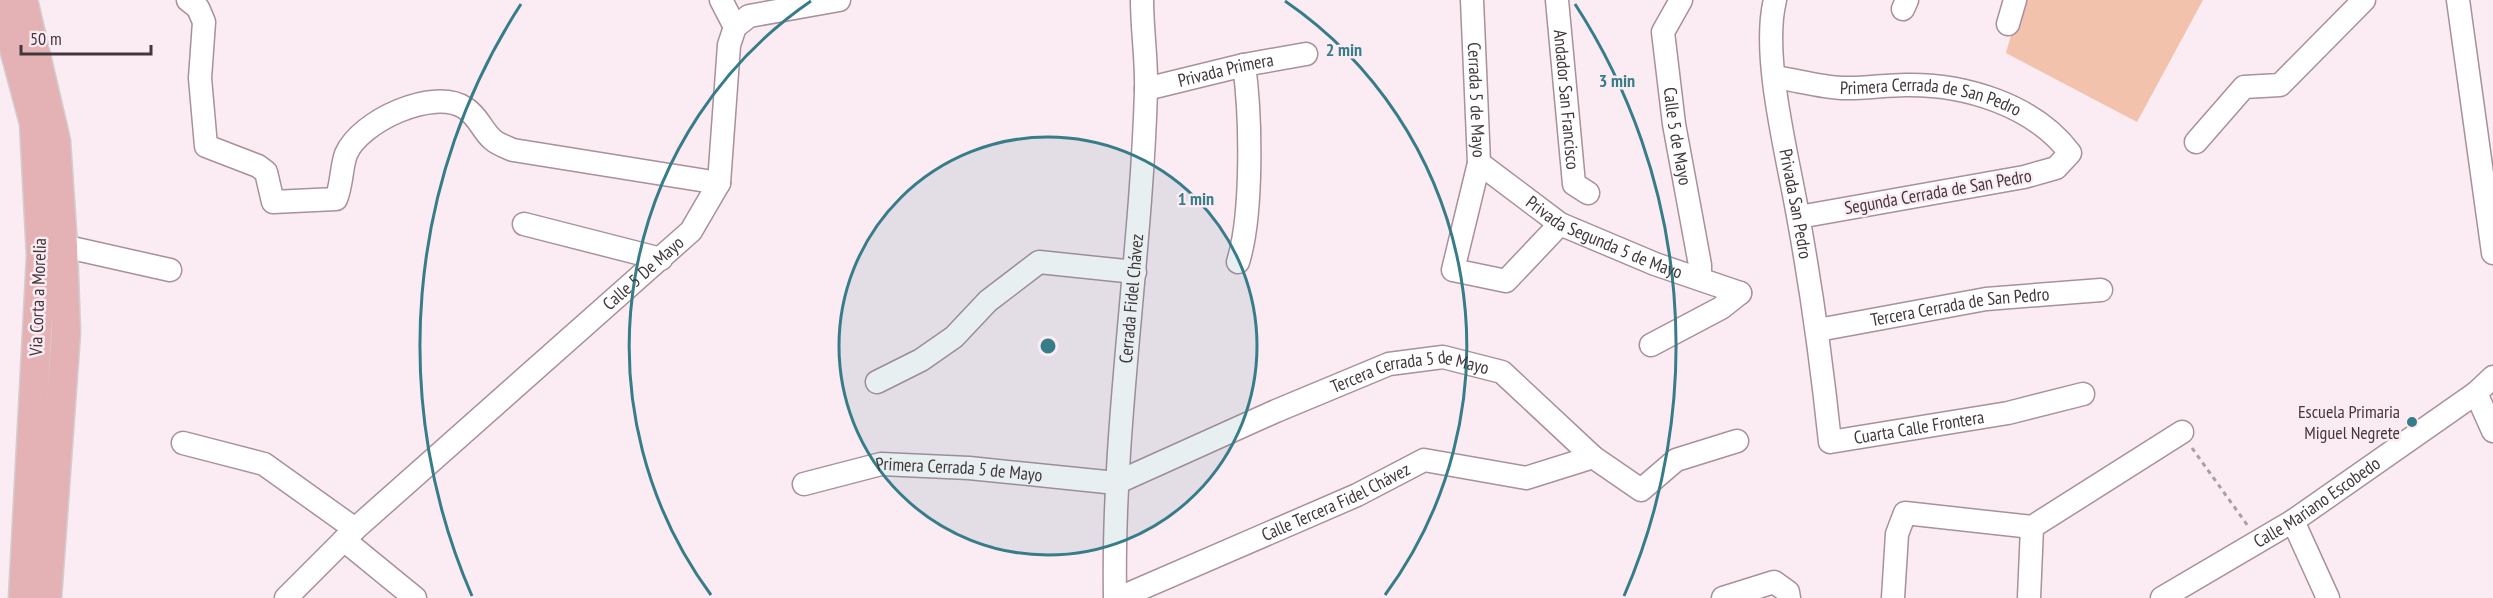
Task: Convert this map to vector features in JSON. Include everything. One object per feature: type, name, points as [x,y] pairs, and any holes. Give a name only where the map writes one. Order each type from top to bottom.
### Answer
[{"type":"main road","name":"Via Corta a Morelia","points":[[1,0],[34,123],[52,251],[34,396],[23,598]]},
{"type":"main road","name":"Via Corta a Morelia","points":[[23,0],[56,141],[52,251],[47,306],[66,333],[46,598]]},
{"type":"main road","points":[[34,396],[53,514]]},
{"type":"street","points":[[188,0],[198,8],[204,22],[200,78],[206,146],[258,166],[266,172],[273,202],[336,199],[346,155],[356,138],[375,122],[434,100],[464,107],[479,120],[492,139],[513,150],[718,183]]},
{"type":"street","points":[[721,0],[735,27],[749,16],[838,0]]},
{"type":"street","name":"Cerrada Fidel Chávez","points":[[1117,598],[1113,527],[1135,272],[1146,89],[1142,0]]},
{"type":"street","name":"Cerrada 5 de Mayo","points":[[1472,0],[1476,33],[1479,163],[1453,270],[1506,281],[1560,224]]},
{"type":"street","name":"Andador San Francisco","points":[[1557,0],[1574,184],[1588,193]]},
{"type":"street","name":"Calle 5 de Mayo","points":[[1681,0],[1663,32],[1674,124],[1700,265],[1700,278]]},
{"type":"street","name":"Privada San Pedro","points":[[1775,0],[1770,20],[1774,76],[1818,330],[1830,442]]},
{"type":"street","points":[[2008,24],[2015,0]]},
{"type":"street","points":[[2458,0],[2489,187],[2493,253]]},
{"type":"street","points":[[2196,142],[2244,87],[2280,85],[2353,4]]},
{"type":"street","name":"Calle 5 De Mayo","points":[[286,598],[350,535],[691,231],[718,183],[729,45],[735,27]]},
{"type":"street","name":"Privada Primera","points":[[1146,89],[1244,65],[1306,54]]},
{"type":"street","points":[[1238,262],[1244,243],[1248,165],[1248,92],[1244,65]]},
{"type":"street","name":"Primera Cerrada de San Pedro","points":[[1774,76],[1841,88],[1908,85],[1954,88],[2014,107],[2054,133],[2070,153]]},
{"type":"street","name":"Segunda Cerrada de San Pedro","points":[[1799,217],[2024,177],[2056,168],[2070,153]]},
{"type":"street","name":"Privada Segunda 5 de Mayo","points":[[1479,163],[1560,224],[1655,264],[1740,292],[1721,308],[1651,345]]},
{"type":"street","points":[[524,224],[661,259]]},
{"type":"street","points":[[52,251],[170,270]]},
{"type":"street","points":[[877,382],[921,360],[954,337],[988,301],[1039,262],[1135,272]]},
{"type":"street","name":"Tercera Cerrada de San Pedro","points":[[1818,330],[1986,299],[2101,290]]},
{"type":"street","name":"Tercera Cerrada 5 de Mayo","points":[[1116,483],[1276,411],[1389,364],[1443,357],[1502,372],[1593,456],[1641,490],[1676,460],[1737,441]]},
{"type":"street","name":"Calle Mariano Escobedo","points":[[2162,598],[2190,591],[2476,393],[2493,377]]},
{"type":"street","points":[[2476,393],[2493,431]]},
{"type":"street","name":"Cuarta Calle Frontera","points":[[1830,442],[2008,413],[2084,394]]},
{"type":"street","points":[[1893,598],[1897,534],[1905,513],[2032,527],[2182,432]]},
{"type":"street","points":[[183,443],[264,464],[350,535],[415,598]]},
{"type":"street","name":"Calle Tercera Fidel Chávez","points":[[1117,598],[1357,495],[1424,460],[1526,478],[1593,456]]},
{"type":"street","name":"Primera Cerrada 5 de Mayo","points":[[804,484],[881,464],[969,468],[1116,483]]},
{"type":"street","points":[[2293,521],[2328,598]]},
{"type":"street","points":[[2029,598],[2032,527]]},
{"type":"street","points":[[1723,598],[1774,582],[1788,592],[1789,598]]},
{"type":"path","points":[[2182,432],[2259,542]]},
{"type":"shaded area","points":[[2021,0],[2203,0],[2137,122],[2006,53]]},
{"type":"place","name":"Escuela Primaria Miguel Negrete","points":[[2412,422]]}]
